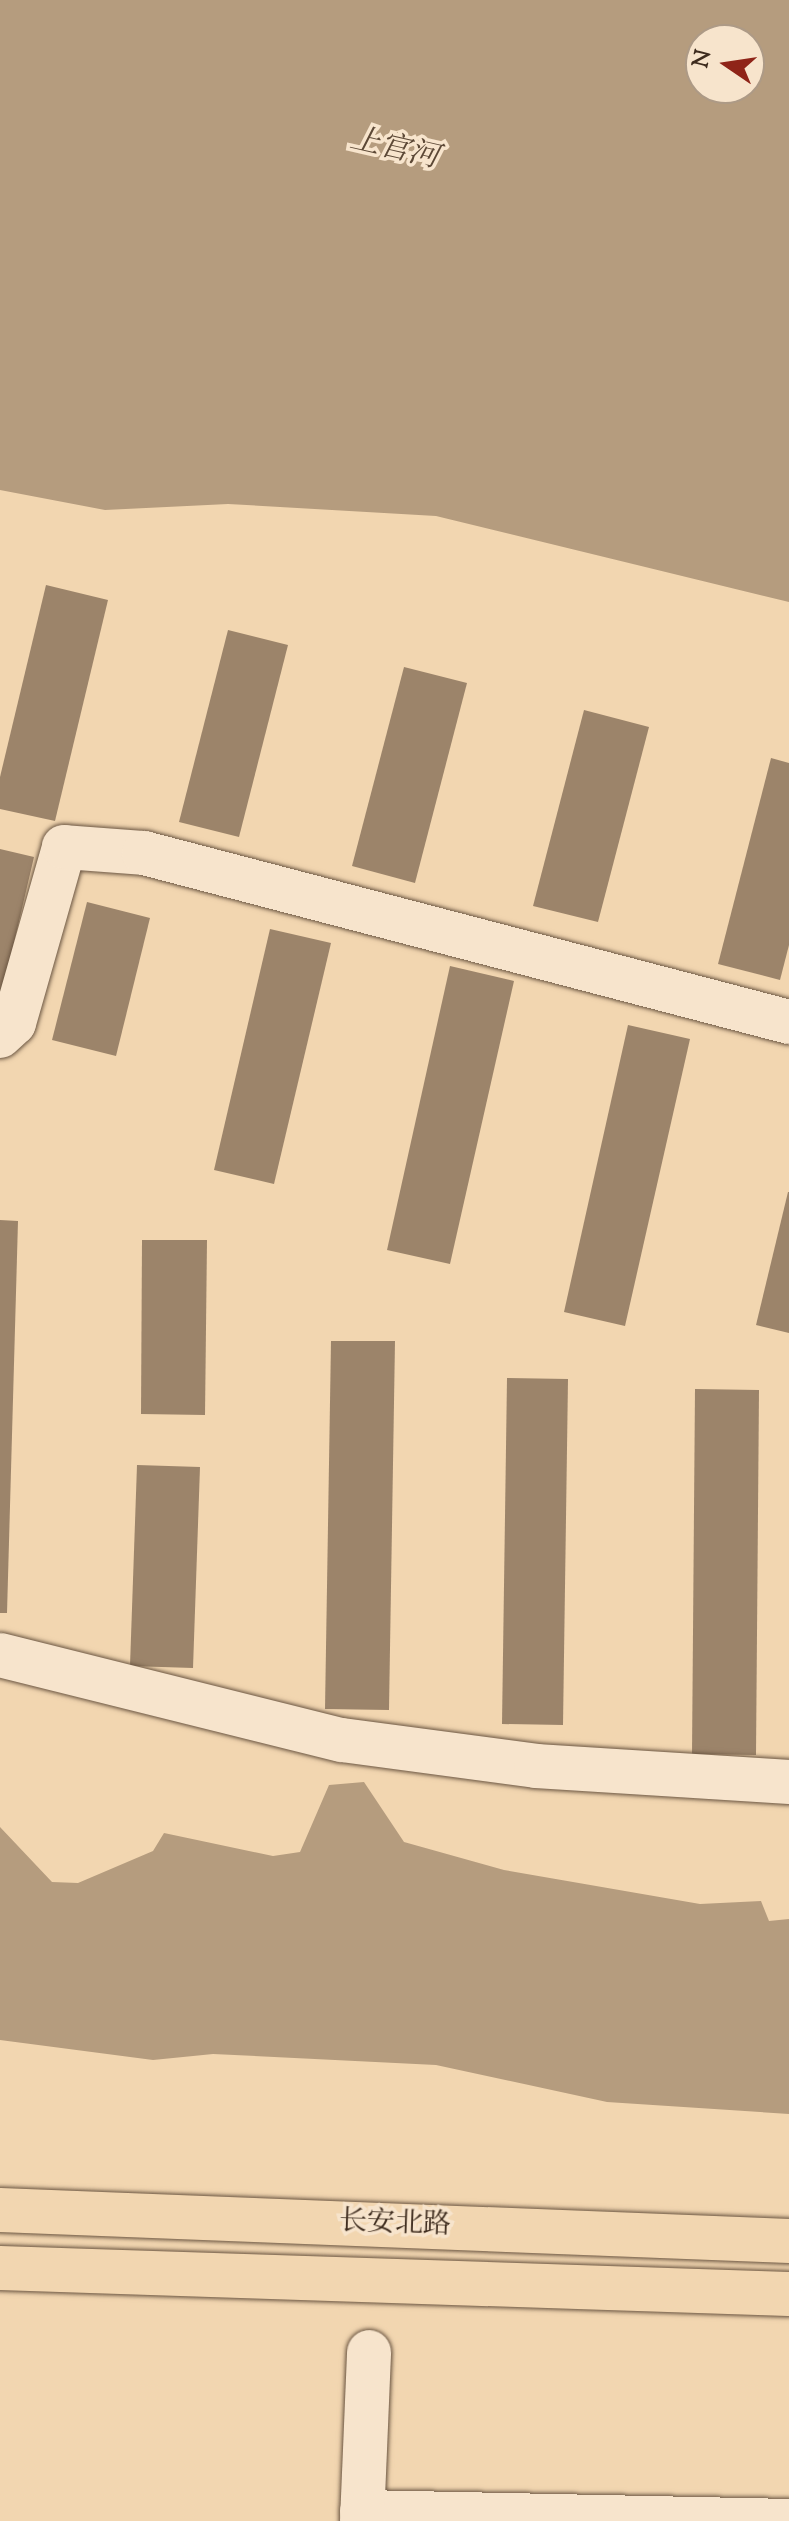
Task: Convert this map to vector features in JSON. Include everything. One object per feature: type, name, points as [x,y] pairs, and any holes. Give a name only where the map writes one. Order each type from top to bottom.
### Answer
[{"type":"main road","name":"长安北路","points":[[0,2210],[789,2241]]},
{"type":"main road","name":"长安北路","points":[[0,2268],[789,2294]]},
{"type":"lane","points":[[0,1036],[14,1023],[64,847],[144,853],[789,1022]]},
{"type":"lane","points":[[0,1655],[342,1740],[536,1766],[789,1782]]},
{"type":"lane","points":[[369,2352],[362,2516],[789,2521]]},
{"type":"water","name":"上官河","points":[[0,0],[789,0],[789,602],[436,516],[228,504],[105,510],[0,490]]},
{"type":"water","points":[[364,1782],[404,1842],[504,1870],[700,1904],[761,1901],[769,1921],[789,1919],[789,2114],[607,2102],[436,2065],[213,2054],[153,2060],[0,2040],[0,1827],[52,1882],[78,1883],[153,1851],[164,1833],[273,1856],[300,1852],[329,1785]]},
{"type":"building","points":[[46,585],[108,600],[55,821],[0,809],[0,777]]},
{"type":"building","points":[[228,630],[288,645],[239,837],[179,822]]},
{"type":"building","points":[[404,667],[467,683],[415,883],[352,866]]},
{"type":"building","points":[[584,710],[649,727],[598,922],[533,906]]},
{"type":"building","points":[[771,758],[789,763],[789,945],[780,980],[718,964]]},
{"type":"building","points":[[0,849],[34,857],[1,998],[0,998]]},
{"type":"building","points":[[87,902],[150,918],[116,1056],[52,1040]]},
{"type":"building","points":[[270,929],[331,943],[274,1184],[214,1170]]},
{"type":"building","points":[[450,966],[514,981],[450,1264],[387,1250]]},
{"type":"building","points":[[628,1025],[690,1039],[625,1326],[564,1312]]},
{"type":"building","points":[[789,1192],[789,1333],[756,1325]]},
{"type":"building","points":[[0,1220],[18,1221],[7,1613],[0,1613]]},
{"type":"building","points":[[142,1240],[207,1240],[205,1415],[141,1414]]},
{"type":"building","points":[[331,1341],[395,1341],[389,1710],[325,1709]]},
{"type":"building","points":[[507,1378],[568,1379],[563,1725],[502,1724]]},
{"type":"building","points":[[695,1389],[759,1390],[756,1755],[692,1754]]},
{"type":"building","points":[[137,1465],[200,1467],[193,1668],[130,1666]]}]
